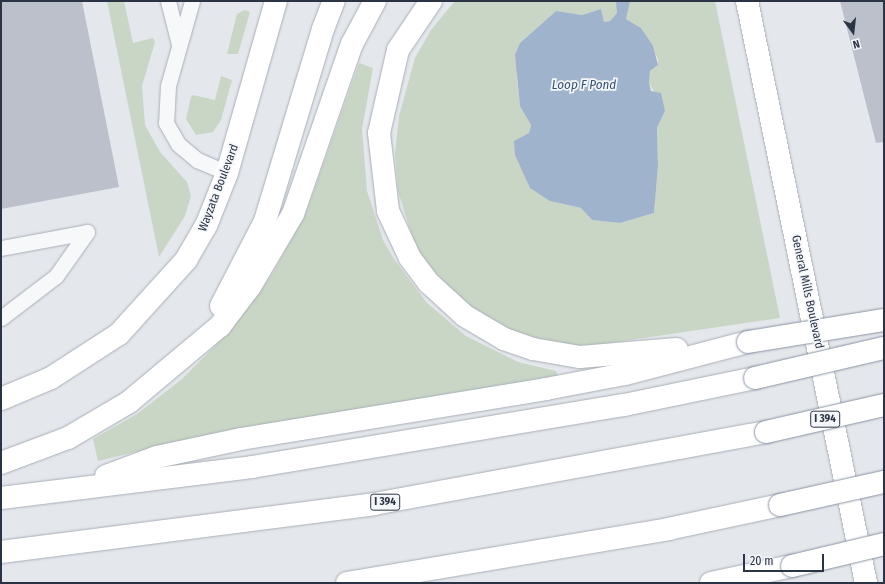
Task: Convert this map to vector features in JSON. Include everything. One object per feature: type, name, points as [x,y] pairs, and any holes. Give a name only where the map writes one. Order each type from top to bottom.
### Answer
[{"type":"main road","name":"Wayzata Boulevard","points":[[1,399],[51,378],[82,360],[119,334],[153,300],[190,253],[227,173],[276,1]]},
{"type":"main road","points":[[190,353],[235,282],[265,221],[322,29],[334,1]]},
{"type":"main road","points":[[1,463],[43,449],[98,421],[130,402],[190,353],[220,326],[251,286],[293,214],[352,44],[375,1]]},
{"type":"main road","points":[[431,1],[398,50],[379,133],[382,186],[394,230],[429,283],[484,328],[553,355],[619,355],[748,342],[884,320]]},
{"type":"main road","name":"General Mills Boulevard","points":[[748,1],[866,583]]},
{"type":"main road","points":[[76,488],[157,457],[234,440],[610,377],[748,342]]},
{"type":"main road","points":[[1,498],[252,467],[498,427],[755,378],[884,348]]},
{"type":"main road","name":"I 394","points":[[1,552],[374,504],[766,432],[884,405]]},
{"type":"main road","points":[[348,583],[668,529],[884,482]]},
{"type":"main road","points":[[711,583],[792,566],[884,544]]},
{"type":"lane","points":[[168,1],[179,45]]},
{"type":"lane","points":[[192,1],[179,45],[165,105],[170,133],[197,160],[227,173]]},
{"type":"lane","points":[[1,248],[87,232],[56,276],[1,318]]},
{"type":"green space","points":[[107,1],[124,1],[133,43],[153,38],[155,42],[142,86],[145,125],[160,152],[187,182],[191,196],[185,216],[159,257]]},
{"type":"green space","points":[[455,1],[617,1],[617,13],[611,21],[604,22],[601,9],[582,15],[556,11],[520,43],[517,79],[520,105],[531,125],[529,133],[550,201],[581,208],[592,220],[620,223],[654,213],[658,166],[657,128],[665,111],[649,83],[650,71],[658,65],[658,59],[641,28],[626,19],[627,5],[630,1],[715,1],[780,318],[583,347],[531,339],[486,320],[448,291],[423,258],[412,236],[398,191],[395,154],[399,116],[415,58],[431,30]]},
{"type":"green space","points":[[245,10],[250,12],[238,54],[227,54],[237,14]]},
{"type":"green space","points":[[359,63],[373,68],[362,129],[367,191],[383,240],[394,259],[427,303],[466,336],[518,362],[556,371],[558,376],[152,448],[98,461],[93,439],[137,414],[182,379],[229,332],[271,276],[306,213]]},
{"type":"green space","points":[[221,76],[232,80],[221,120],[213,132],[196,135],[186,119],[191,97],[193,95],[215,100]]},
{"type":"water","name":"Loop F Pond","points":[[630,1],[626,19],[641,28],[653,46],[658,65],[650,71],[649,83],[651,91],[661,93],[665,111],[657,128],[658,166],[654,213],[620,223],[592,220],[581,208],[550,201],[530,188],[515,155],[514,141],[529,133],[531,125],[520,106],[515,55],[520,43],[556,11],[582,15],[601,9],[604,22],[610,21],[617,13],[616,2]]},
{"type":"building","points":[[1,1],[82,1],[119,187],[1,209]]},
{"type":"building","points":[[840,1],[884,1],[884,142],[876,143]]}]
